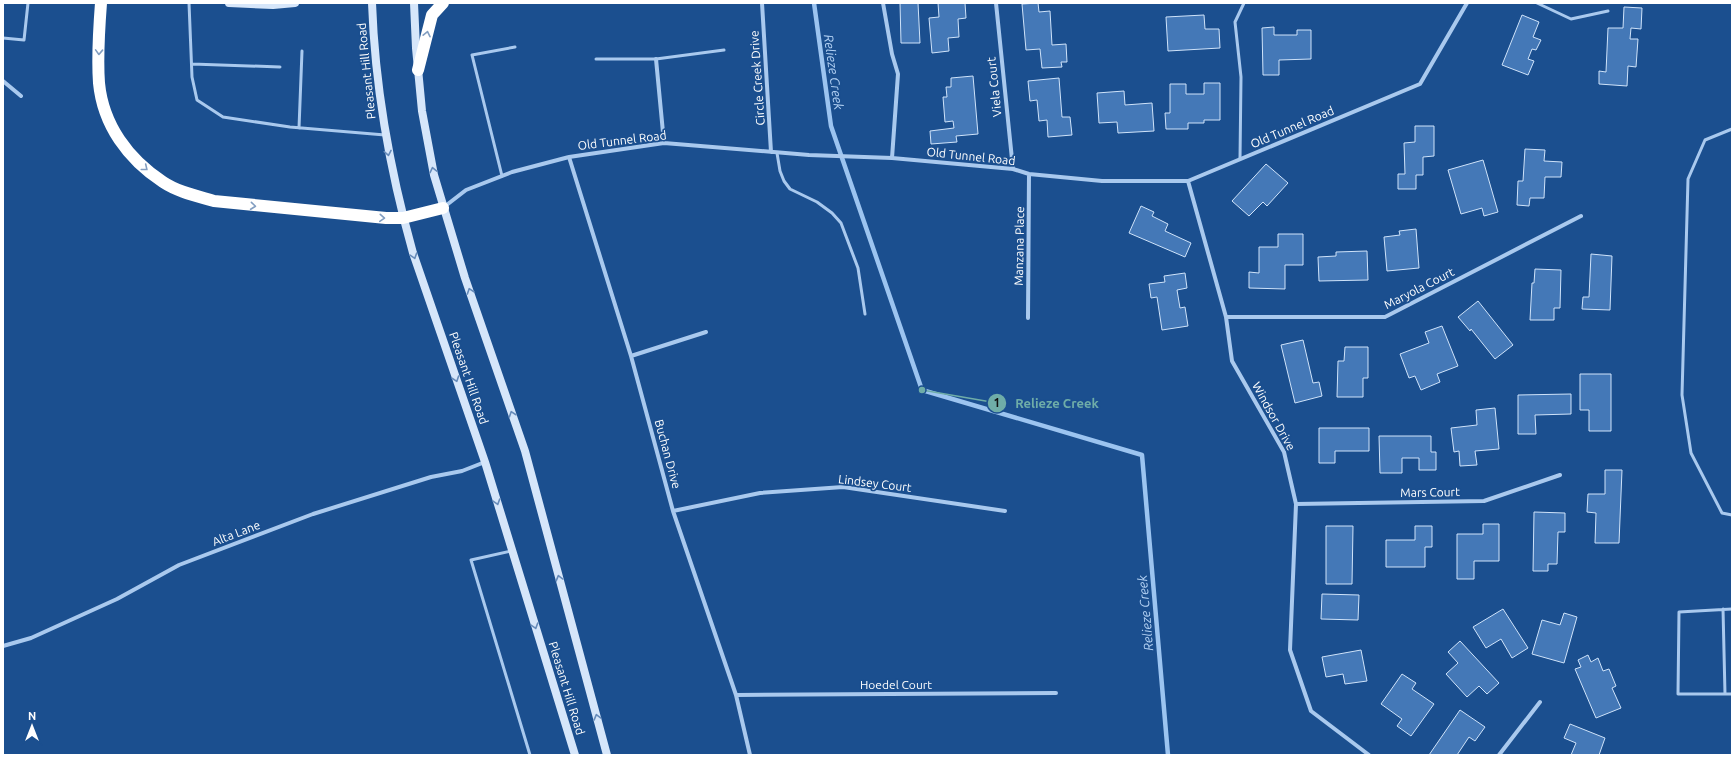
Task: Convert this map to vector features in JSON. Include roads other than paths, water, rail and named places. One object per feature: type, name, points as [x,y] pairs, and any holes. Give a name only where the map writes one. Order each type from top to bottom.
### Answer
[{"type":"highway","points":[[418,70],[432,15],[443,3]]},
{"type":"highway","points":[[101,8],[99,84],[112,130],[126,150],[141,166],[164,182],[189,194],[214,201],[386,218],[403,218],[443,208]]},
{"type":"main road","points":[[229,3],[295,3]]},
{"type":"main road","name":"Pleasant Hill Road","points":[[372,3],[374,53],[385,136],[403,218],[423,282],[485,462],[575,755]]},
{"type":"main road","name":"Pleasant Hill Road","points":[[414,3],[418,70],[426,141],[443,208],[465,278],[525,451],[607,755]]},
{"type":"street","name":"Circle Creek Drive","points":[[762,3],[771,152]]},
{"type":"street","points":[[883,3],[892,54],[898,74],[892,158]]},
{"type":"street","name":"Viela Court","points":[[996,3],[1013,168]]},
{"type":"street","name":"Old Tunnel Road","points":[[443,208],[466,190],[502,176],[569,157],[664,143],[777,153],[892,158],[1013,168],[1030,174],[1102,182],[1188,182],[1420,84],[1467,3]]},
{"type":"street","points":[[656,59],[664,143]]},
{"type":"street","points":[[3,81],[21,96]]},
{"type":"street","name":"Buchan Drive","points":[[569,157],[632,356],[673,511],[736,695],[750,755]]},
{"type":"street","name":"Manzana Place","points":[[1028,318],[1030,174]]},
{"type":"street","name":"Windsor Drive","points":[[1188,182],[1226,317],[1232,361],[1284,452],[1296,504],[1290,650],[1311,711],[1369,755]]},
{"type":"street","name":"Maryola Court","points":[[1226,317],[1385,317],[1581,216]]},
{"type":"street","points":[[632,356],[706,332]]},
{"type":"street","name":"Alta Lane","points":[[3,646],[31,638],[117,598],[179,564],[313,514],[431,477],[462,471],[485,462]]},
{"type":"street","name":"Mars Court","points":[[1296,504],[1484,501],[1560,475]]},
{"type":"street","name":"Lindsey Court","points":[[673,511],[760,493],[843,487],[1005,511]]},
{"type":"street","name":"Hoedel Court","points":[[736,695],[1056,693]]},
{"type":"street","points":[[1499,755],[1540,702]]},
{"type":"lane","points":[[3,38],[24,40],[28,3]]},
{"type":"lane","points":[[190,3],[192,77],[197,100],[223,117],[299,128],[385,136]]},
{"type":"lane","points":[[1240,160],[1241,77],[1235,22],[1244,3]]},
{"type":"lane","points":[[1537,3],[1571,19],[1608,11]]},
{"type":"lane","points":[[502,176],[472,55],[515,47]]},
{"type":"lane","points":[[299,128],[302,50]]},
{"type":"lane","points":[[596,59],[656,59],[724,50]]},
{"type":"lane","points":[[192,64],[280,67]]},
{"type":"lane","points":[[1732,129],[1705,140],[1688,179],[1682,395],[1691,453],[1722,513],[1732,515]]},
{"type":"lane","points":[[777,153],[780,171],[784,182],[790,189],[818,202],[832,213],[841,223],[858,268],[865,314]]},
{"type":"lane","points":[[512,551],[471,560],[530,755]]},
{"type":"lane","points":[[1723,609],[1725,694]]},
{"type":"lane","points":[[1732,609],[1679,612],[1678,694],[1732,694]]},
{"type":"waterway","name":"Relieze Creek","points":[[814,3],[831,126],[922,390],[1142,455],[1168,755]]},
{"type":"place","name":"Relieze Creek","points":[[922,390]]}]
